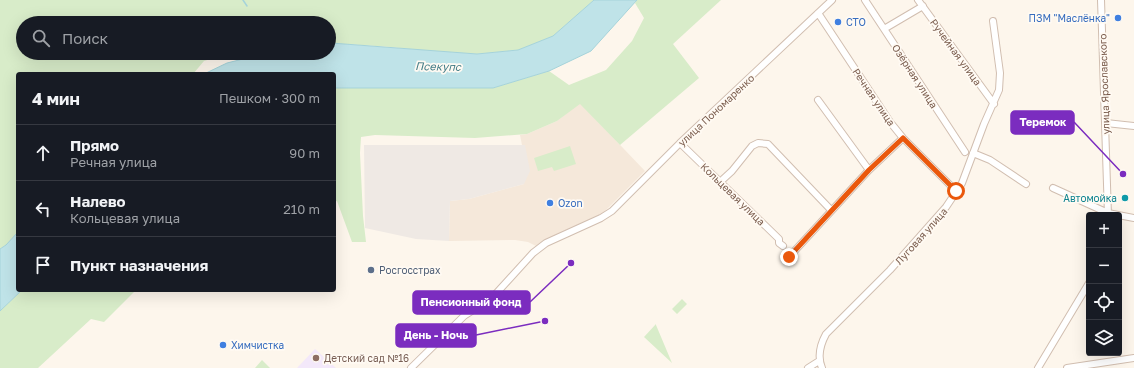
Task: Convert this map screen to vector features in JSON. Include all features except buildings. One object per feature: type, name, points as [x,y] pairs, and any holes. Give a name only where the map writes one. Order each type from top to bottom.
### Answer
[{"type":"street","name":"улица Пономаренко","points":[[412,368],[464,316],[492,298],[533,253],[546,243],[612,211],[680,143],[832,0]]},
{"type":"street","name":"Озёрная улица","points":[[864,0],[965,152]]},
{"type":"street","name":"Ручейная улица","points":[[918,0],[994,104]]},
{"type":"street","name":"улица Ярославского","points":[[1101,0],[1108,212]]},
{"type":"street","points":[[884,29],[923,6]]},
{"type":"street","name":"Речная улица","points":[[818,13],[890,122],[903,138],[956,191]]},
{"type":"street","name":"Луговая улица","points":[[819,361],[819,351],[826,334],[890,270],[946,207],[962,183],[984,124],[999,90],[1000,74],[993,21]]},
{"type":"street","points":[[818,100],[869,170]]},
{"type":"street","points":[[1106,122],[1134,126]]},
{"type":"street","points":[[789,257],[869,170],[903,138]]},
{"type":"street","name":"Кольцевая улица","points":[[680,143],[779,239],[779,243],[783,246]]},
{"type":"street","points":[[720,182],[732,171],[752,146],[758,143],[768,144],[831,210]]},
{"type":"street","points":[[973,153],[990,160],[1026,184]]},
{"type":"street","points":[[1053,188],[1104,212]]},
{"type":"street","points":[[1122,216],[1134,218]]},
{"type":"street","points":[[1038,368],[1088,284]]},
{"type":"street","points":[[1067,368],[1134,358]]},
{"type":"street","points":[[808,368],[819,361],[822,368]]},
{"type":"shaded area","points":[[580,103],[645,171],[603,213],[544,240],[536,246],[528,242],[515,240],[449,241],[450,201],[469,199],[524,184],[525,145],[522,145],[520,135],[527,134],[557,121]]},
{"type":"shaded area","points":[[364,145],[525,145],[530,171],[524,184],[469,199],[450,201],[449,241],[416,239],[365,228]]},
{"type":"shaded area","name":"Детский сад №16","points":[[315,349],[336,368],[297,368]]},
{"type":"green space","points":[[0,0],[594,0],[553,36],[518,50],[477,54],[336,43],[336,16],[16,16],[16,60],[207,60],[204,61],[195,72],[16,72],[16,234],[0,249]]},
{"type":"green space","points":[[637,0],[721,0],[673,44],[699,78],[620,145],[580,104],[557,121],[527,134],[475,138],[375,135],[361,137],[360,153],[363,216],[366,242],[352,242],[336,201],[336,88],[493,88],[549,71],[569,85],[606,70],[632,41],[644,18],[635,3]]},
{"type":"green space","points":[[570,146],[576,164],[554,171],[552,167],[538,171],[534,158]]},
{"type":"green space","points":[[20,292],[134,292],[104,322],[91,319],[38,368],[0,368],[0,311]]},
{"type":"green space","points":[[682,299],[687,304],[677,314],[672,309]]},
{"type":"green space","points":[[656,325],[672,363],[644,337]]},
{"type":"green space","points":[[262,360],[270,368],[255,368]]},
{"type":"water","name":"Псекупс","points":[[594,0],[637,0],[591,51],[549,71],[493,88],[336,88],[336,72],[208,72],[227,63],[239,60],[336,60],[336,44],[477,54],[518,50],[553,36]]},
{"type":"water","points":[[16,234],[16,292],[20,292],[0,311],[0,249]]},
{"type":"waterway","points":[[243,0],[247,6]]},
{"type":"place","name":"ПЗМ \"Маслёнка\"","points":[[1118,18]]},
{"type":"place","name":"СТО","points":[[838,22]]},
{"type":"place","name":"Теремок","points":[[1123,174]]},
{"type":"place","name":"Автомойка","points":[[1125,198]]},
{"type":"place","name":"Ozon","points":[[550,203]]},
{"type":"place","name":"Пенсионный фонд","points":[[571,263]]},
{"type":"place","name":"Росгосстрах","points":[[371,270]]},
{"type":"place","name":"День - Ночь","points":[[545,321]]},
{"type":"place","name":"Химчистка","points":[[223,345]]},
{"type":"place","name":"Детский сад №16","points":[[316,358]]},
{"type":"route","points":[[789,257],[869,170],[903,138],[956,191]]}]
